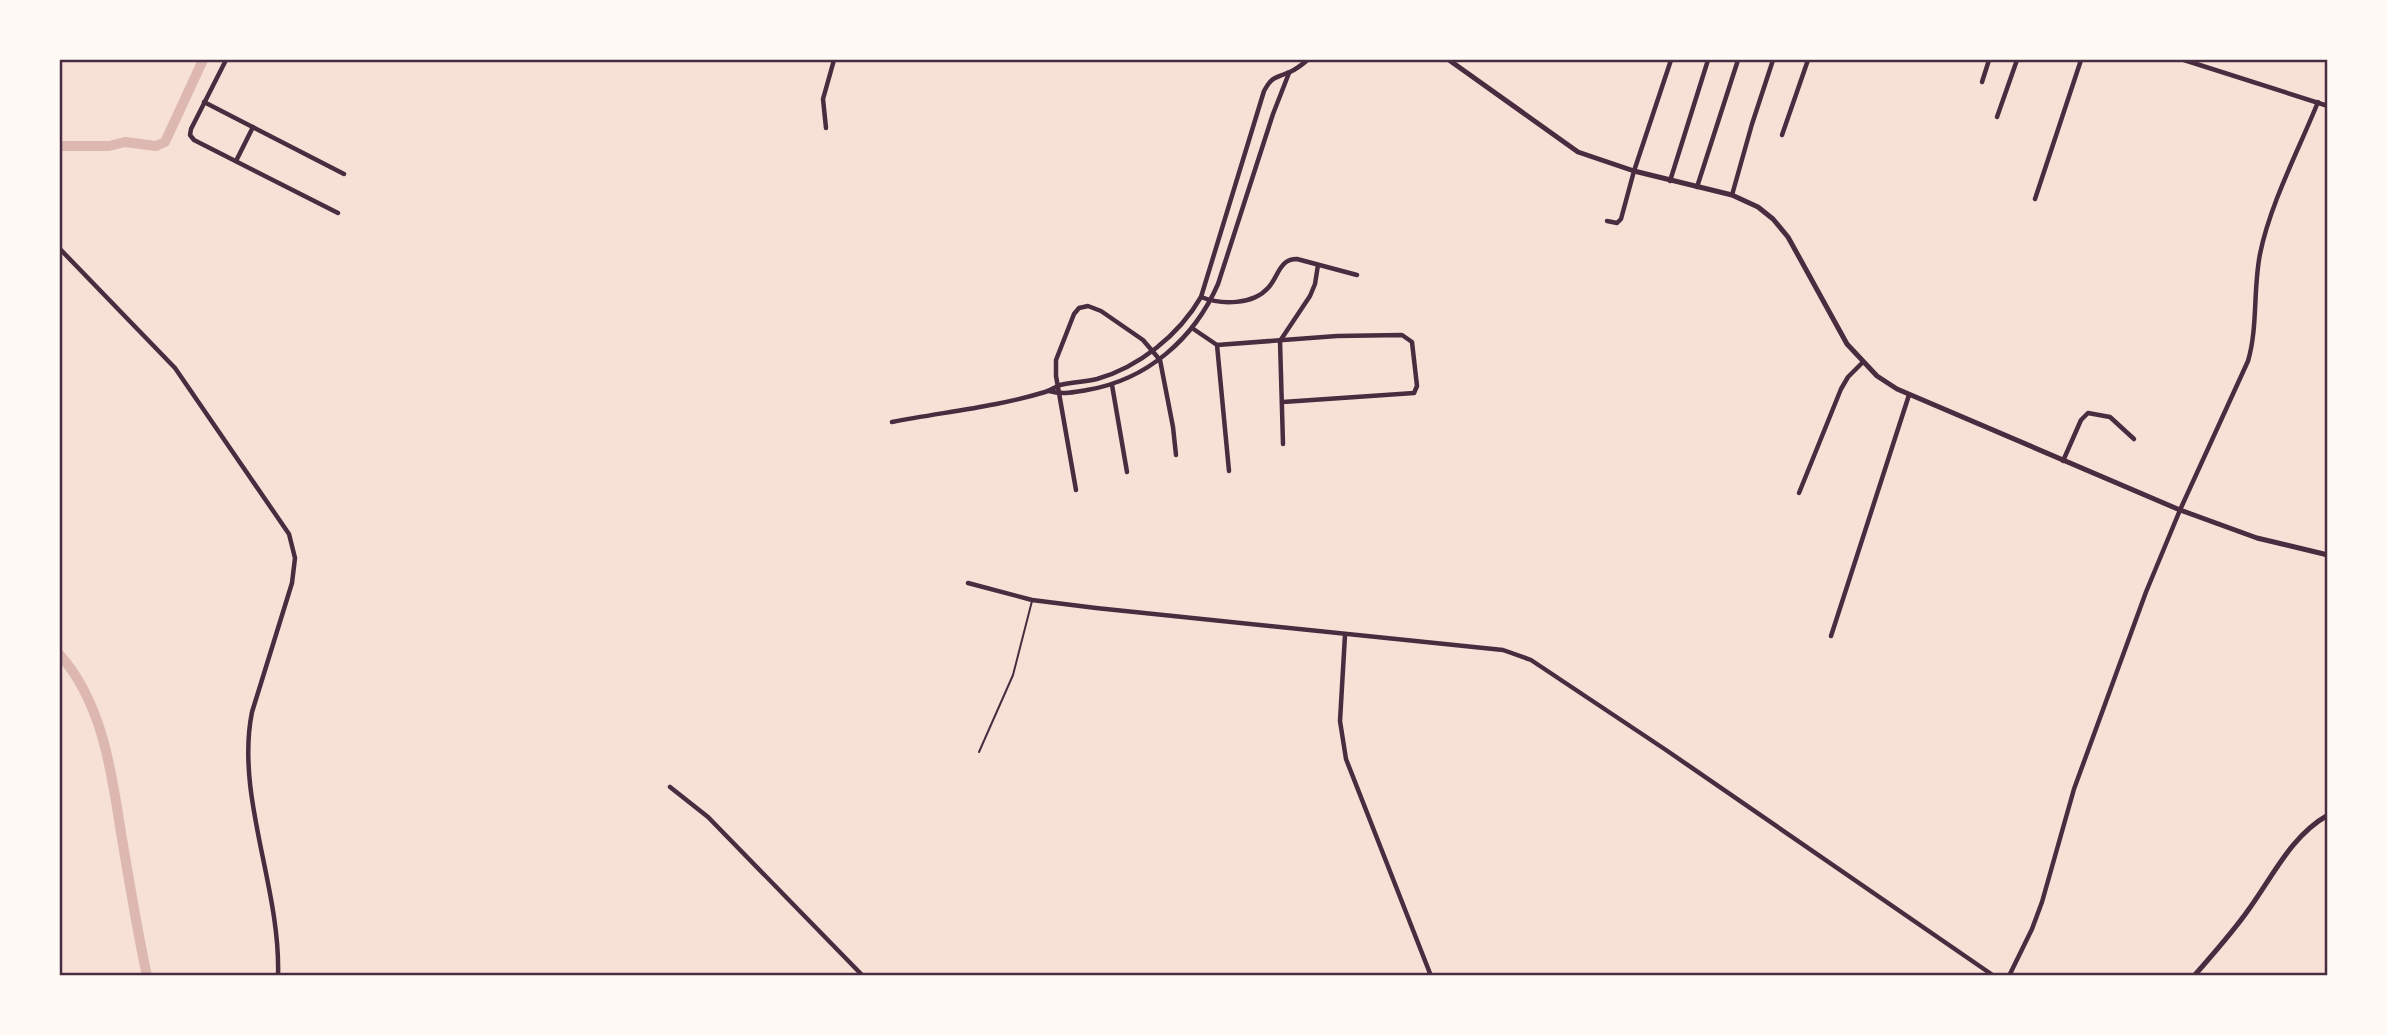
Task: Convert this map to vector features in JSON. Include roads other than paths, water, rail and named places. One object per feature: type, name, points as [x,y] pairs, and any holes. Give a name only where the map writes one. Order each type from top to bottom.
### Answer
[{"type":"street","points":[[226,60],[190,135],[194,140],[338,213]]},
{"type":"street","points":[[826,128],[823,99],[834,60]]},
{"type":"street","points":[[892,422],[1049,391],[1059,385],[1082,383],[1121,370],[1152,351],[1183,321],[1201,297],[1264,91],[1276,76],[1289,73],[1308,60]]},
{"type":"street","points":[[1449,60],[1564,145],[1590,158],[1732,195],[1758,207],[1773,219],[1788,237],[1847,344],[1877,376],[1909,396],[2180,510],[2257,538],[2328,555]]},
{"type":"street","points":[[1607,221],[1617,223],[1621,219],[1671,60]]},
{"type":"street","points":[[1670,181],[1708,60]]},
{"type":"street","points":[[1697,187],[1738,60]]},
{"type":"street","points":[[1732,195],[1773,60]]},
{"type":"street","points":[[1782,135],[1808,60]]},
{"type":"street","points":[[1982,82],[1989,60]]},
{"type":"street","points":[[1997,117],[2017,60]]},
{"type":"street","points":[[2035,199],[2081,60]]},
{"type":"street","points":[[2184,60],[2328,106]]},
{"type":"street","points":[[1049,391],[1060,394],[1112,386],[1160,360],[1192,328],[1210,301],[1289,73]]},
{"type":"street","points":[[204,102],[344,174]]},
{"type":"street","points":[[2023,975],[2009,975],[2042,902],[2074,789],[2146,592],[2248,361],[2252,347],[2262,246],[2271,217],[2318,102]]},
{"type":"street","points":[[236,161],[253,127]]},
{"type":"street","points":[[60,249],[175,368],[289,534],[295,558],[292,583],[247,733],[254,809],[277,932],[278,975]]},
{"type":"street","points":[[1201,297],[1221,303],[1256,297],[1267,289],[1280,267],[1290,259],[1357,275]]},
{"type":"street","points":[[1283,444],[1280,341],[1310,296],[1318,265]]},
{"type":"street","points":[[1076,490],[1056,360],[1074,314],[1079,308],[1088,306],[1101,311],[1143,340],[1160,360],[1176,455]]},
{"type":"street","points":[[1192,328],[1217,345],[1337,336],[1402,335],[1412,342],[1417,386],[1414,393],[1283,402]]},
{"type":"street","points":[[1217,345],[1229,471]]},
{"type":"street","points":[[1799,493],[1841,389],[1848,377],[1863,362]]},
{"type":"street","points":[[1112,386],[1128,472]]},
{"type":"street","points":[[1831,636],[1909,396]]},
{"type":"street","points":[[2063,461],[2081,420],[2088,413],[2110,417],[2134,439]]},
{"type":"street","points":[[968,583],[1032,600],[1503,650],[1531,660],[1994,975]]},
{"type":"street","points":[[1345,635],[1340,721],[1346,759],[1431,975]]},
{"type":"street","points":[[670,787],[708,817],[863,975]]},
{"type":"street","points":[[2194,975],[2249,910],[2294,843],[2312,825],[2327,817]]},
{"type":"lane","points":[[979,752],[1013,675],[1032,600]]},
{"type":"waterway","points":[[60,146],[109,146],[125,142],[156,146],[165,142],[203,60]]},
{"type":"waterway","points":[[60,655],[87,696],[104,742],[147,976]]}]
